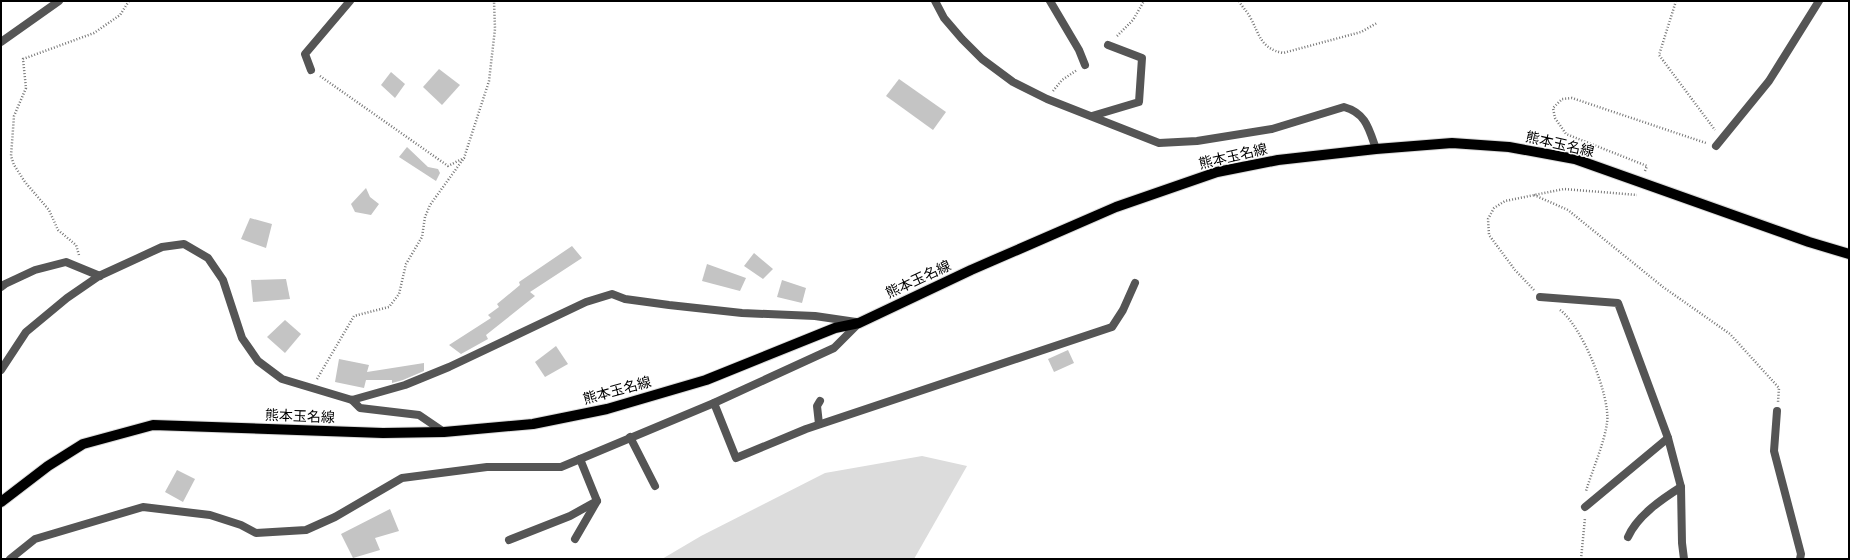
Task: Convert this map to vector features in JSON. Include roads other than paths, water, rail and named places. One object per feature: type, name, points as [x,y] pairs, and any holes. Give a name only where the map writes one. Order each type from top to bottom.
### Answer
[{"type":"main road","name":"熊本玉名線","points":[[1,502],[42,471],[83,444],[153,425],[383,433],[444,432],[533,424],[607,409],[706,380],[834,328],[859,323],[971,270],[1116,207],[1216,172],[1278,160],[1376,149],[1452,143],[1509,147],[1575,159],[1642,181],[1808,242],[1849,254]]},
{"type":"street","points":[[1,42],[59,1]]},
{"type":"street","points":[[311,70],[305,54],[350,1]]},
{"type":"street","points":[[934,1],[944,18],[962,39],[982,59],[1013,82],[1047,99],[1159,143],[1197,141],[1272,129],[1344,107],[1354,110],[1362,116],[1368,127],[1376,149]]},
{"type":"street","points":[[1050,1],[1079,50],[1084,65]]},
{"type":"street","points":[[1716,146],[1769,81],[1819,1]]},
{"type":"street","points":[[1092,116],[1139,102],[1142,58],[1108,45]]},
{"type":"street","points":[[1,370],[26,332],[66,298],[100,276],[162,246],[184,244],[208,258],[223,280],[242,338],[258,361],[282,379],[352,400],[360,408],[418,415],[444,432]]},
{"type":"street","points":[[1,287],[35,270],[66,262],[100,276]]},
{"type":"street","points":[[714,403],[736,458],[819,424],[1112,327],[1123,310],[1135,283]]},
{"type":"street","points":[[352,400],[405,385],[449,367],[586,302],[612,294],[625,299],[669,305],[742,313],[815,316],[859,323]]},
{"type":"street","points":[[1540,297],[1618,303],[1668,438],[1680,486],[1684,559]]},
{"type":"street","points":[[10,559],[35,539],[143,507],[210,515],[241,525],[256,533],[306,530],[335,517],[402,478],[487,468],[561,467],[714,403],[834,348],[859,323]]},
{"type":"street","points":[[819,424],[817,406],[820,401]]},
{"type":"street","points":[[1777,411],[1774,451],[1801,554],[1800,559]]},
{"type":"street","points":[[630,437],[656,486]]},
{"type":"street","points":[[1585,507],[1668,438]]},
{"type":"street","points":[[580,459],[597,502]]},
{"type":"street","points":[[1628,537],[1632,527],[1663,498],[1680,486]]},
{"type":"street","points":[[575,538],[597,502]]},
{"type":"street","points":[[509,540],[570,516],[597,502]]}]
